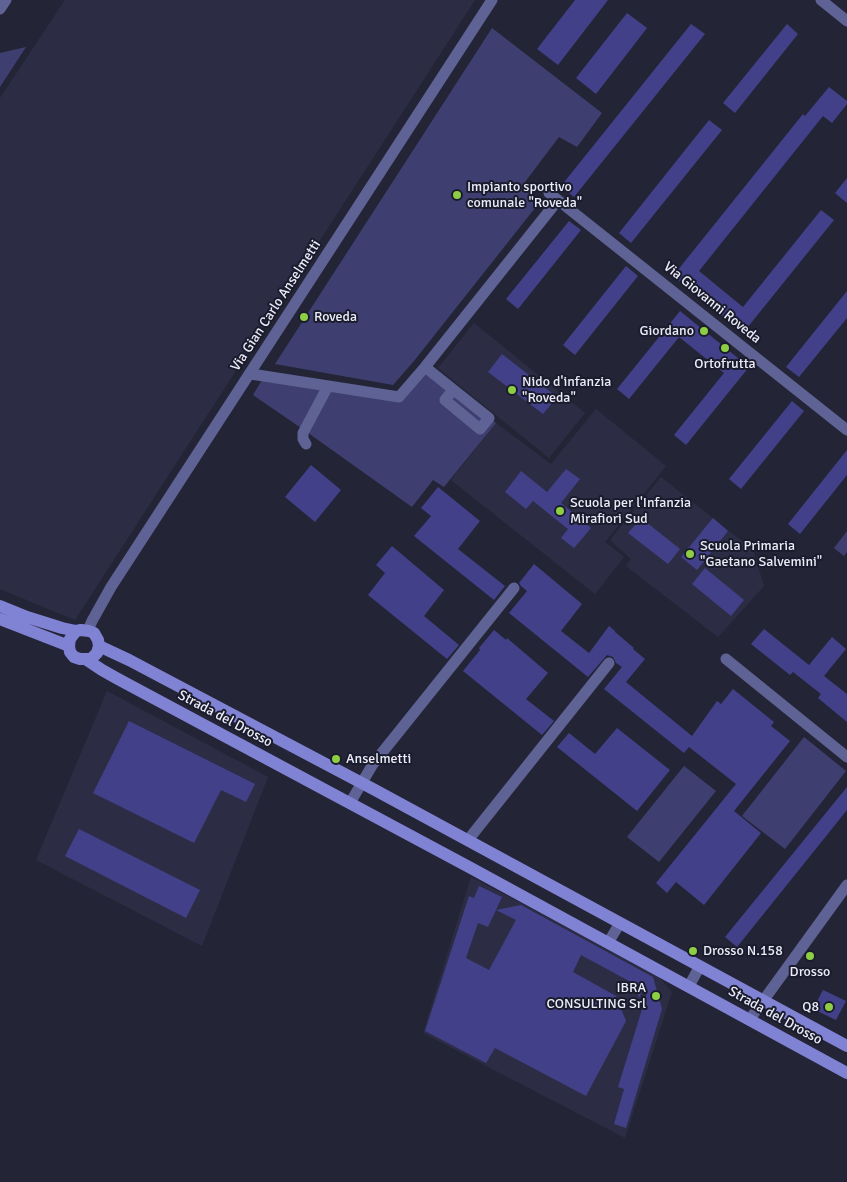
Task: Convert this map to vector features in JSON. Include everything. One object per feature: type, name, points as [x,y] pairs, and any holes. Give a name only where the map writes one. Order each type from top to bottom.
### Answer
[{"type":"street","points":[[0,10],[6,0]]},
{"type":"street","name":"Via Gian Carlo Anselmetti","points":[[82,631],[92,621],[111,588],[492,0]]},
{"type":"street","points":[[821,0],[847,21]]},
{"type":"street","name":"Via Giovanni Roveda","points":[[250,374],[399,397],[425,367],[554,196],[847,430]]},
{"type":"street","points":[[425,367],[453,390]]},
{"type":"street","points":[[306,444],[303,439],[303,433],[328,386]]},
{"type":"street","points":[[350,803],[372,764],[514,588]]},
{"type":"street","points":[[0,606],[34,619],[82,631],[94,634],[99,646],[94,656],[87,660],[74,657],[70,652],[70,639],[82,631]]},
{"type":"street","points":[[0,619],[69,646]]},
{"type":"street","name":"Strada del Drosso","points":[[99,646],[137,664],[468,840],[847,1046]]},
{"type":"street","points":[[726,659],[847,757]]},
{"type":"street","name":"Strada del Drosso","points":[[87,660],[118,679],[847,1073]]},
{"type":"street","points":[[468,840],[609,663]]},
{"type":"street","points":[[750,1019],[847,885]]},
{"type":"street","points":[[608,943],[620,923]]},
{"type":"street","points":[[689,986],[700,966]]},
{"type":"shaded area","points":[[65,0],[475,0],[75,620],[0,589],[0,98]]},
{"type":"shaded area","name":"Impianto sportivo comunale \"Roveda\"","points":[[492,28],[602,113],[577,147],[559,137],[525,182],[535,208],[393,385],[275,364]]},
{"type":"shaded area","points":[[26,47],[0,87],[0,53]]},
{"type":"shaded area","name":"Nido d'infanzia \"Roveda\"","points":[[474,323],[585,413],[549,458],[438,368]]},
{"type":"shaded area","points":[[429,370],[496,423],[444,487],[433,480],[412,507],[253,395],[262,380],[401,402]]},
{"type":"shaded area","name":"Scuola per l'Infanzia Mirafiori Sud","points":[[596,409],[666,466],[605,542],[624,557],[595,594],[451,480],[496,423],[551,464]]},
{"type":"shaded area","name":"Scuola Primaria \"Gaetano Salvemini\"","points":[[661,477],[753,550],[764,586],[718,637],[626,566],[631,559],[610,540]]},
{"type":"shaded area","points":[[847,531],[847,552],[844,556],[834,548]]},
{"type":"shaded area","points":[[107,691],[268,777],[202,946],[36,860]]},
{"type":"shaded area","points":[[804,737],[846,771],[785,849],[742,816]]},
{"type":"shaded area","points":[[684,766],[716,791],[659,862],[627,837]]},
{"type":"shaded area","points":[[471,877],[656,974],[672,992],[625,1138],[423,1033]]},
{"type":"building","points":[[575,0],[608,0],[558,65],[537,49]]},
{"type":"building","points":[[627,13],[647,28],[596,94],[576,78]]},
{"type":"building","points":[[691,24],[705,34],[574,197],[561,186]]},
{"type":"building","points":[[787,24],[798,34],[735,113],[723,103]]},
{"type":"building","points":[[829,87],[847,101],[847,104],[832,123],[823,116],[699,271],[743,307],[821,210],[834,220],[743,333],[673,276],[803,114],[805,116]]},
{"type":"building","points":[[709,120],[722,130],[631,243],[619,233]]},
{"type":"building","points":[[847,178],[847,203],[835,193]]},
{"type":"building","points":[[569,221],[581,230],[518,309],[506,299]]},
{"type":"building","points":[[626,266],[638,276],[575,355],[563,345]]},
{"type":"building","points":[[847,291],[847,318],[799,377],[786,367]]},
{"type":"building","points":[[680,311],[749,367],[686,445],[674,435],[724,373],[679,337],[629,399],[617,389]]},
{"type":"building","points":[[502,354],[557,397],[543,414],[488,372]]},
{"type":"building","points":[[792,401],[804,411],[741,489],[729,479]]},
{"type":"building","points":[[847,450],[847,475],[800,534],[788,524]]},
{"type":"building","points":[[311,465],[341,490],[315,522],[285,497]]},
{"type":"building","points":[[566,469],[580,479],[561,503],[591,528],[574,548],[561,538],[568,529],[533,501],[526,509],[505,492],[521,471],[547,492]]},
{"type":"building","points":[[438,487],[480,521],[458,549],[505,586],[494,600],[414,536],[431,516],[421,508]]},
{"type":"building","points":[[641,518],[680,549],[668,564],[628,533]]},
{"type":"building","points":[[713,518],[728,531],[697,570],[681,557]]},
{"type":"building","points":[[392,546],[444,590],[424,616],[459,645],[447,659],[368,595],[385,573],[376,565]]},
{"type":"building","points":[[534,564],[582,604],[561,631],[589,653],[609,626],[645,659],[626,682],[692,736],[717,701],[721,704],[733,689],[774,722],[771,726],[790,741],[734,811],[761,833],[704,905],[676,882],[667,893],[656,883],[736,784],[689,747],[684,753],[604,689],[622,667],[616,663],[613,657],[607,655],[588,677],[509,613],[527,591],[519,583]]},
{"type":"building","points":[[705,568],[744,600],[731,616],[692,584]]},
{"type":"building","points":[[764,629],[809,665],[832,637],[846,649],[824,676],[847,694],[847,722],[818,698],[821,694],[793,672],[790,675],[751,644]]},
{"type":"building","points":[[494,630],[506,640],[507,638],[548,673],[526,699],[554,721],[542,735],[463,671]]},
{"type":"building","points":[[129,721],[255,784],[246,802],[221,790],[194,843],[93,793]]},
{"type":"building","points":[[617,728],[670,770],[637,811],[557,747],[569,733],[595,754]]},
{"type":"building","points":[[847,787],[847,810],[737,947],[725,937]]},
{"type":"building","points":[[79,829],[200,890],[186,918],[65,856]]},
{"type":"building","points":[[479,886],[502,897],[488,927],[478,923],[466,958],[489,970],[516,920],[496,910],[521,905],[653,977],[662,1009],[626,1128],[614,1124],[624,1089],[618,1087],[648,990],[644,988],[639,998],[636,986],[581,955],[573,972],[616,996],[626,1021],[586,1096],[495,1048],[486,1063],[425,1031],[469,896],[474,898]]},
{"type":"building","points":[[823,990],[846,1001],[836,1020],[813,1009]]},
{"type":"place","name":"Impianto sportivo comunale \"Roveda\"","points":[[457,195]]},
{"type":"place","name":"Roveda","points":[[304,317]]},
{"type":"place","name":"Giordano","points":[[704,331]]},
{"type":"place","name":"Ortofrutta","points":[[725,348]]},
{"type":"place","name":"Nido d'infanzia \"Roveda\"","points":[[512,390]]},
{"type":"place","name":"Scuola per l'Infanzia Mirafiori Sud","points":[[560,511]]},
{"type":"place","name":"Scuola Primaria \"Gaetano Salvemini\"","points":[[690,554]]},
{"type":"place","name":"Anselmetti","points":[[336,759]]},
{"type":"place","name":"Drosso N.158","points":[[693,951]]},
{"type":"place","name":"Drosso","points":[[810,956]]},
{"type":"place","name":"IBRA CONSULTING Srl","points":[[656,996]]},
{"type":"place","name":"Q8","points":[[829,1007]]}]
